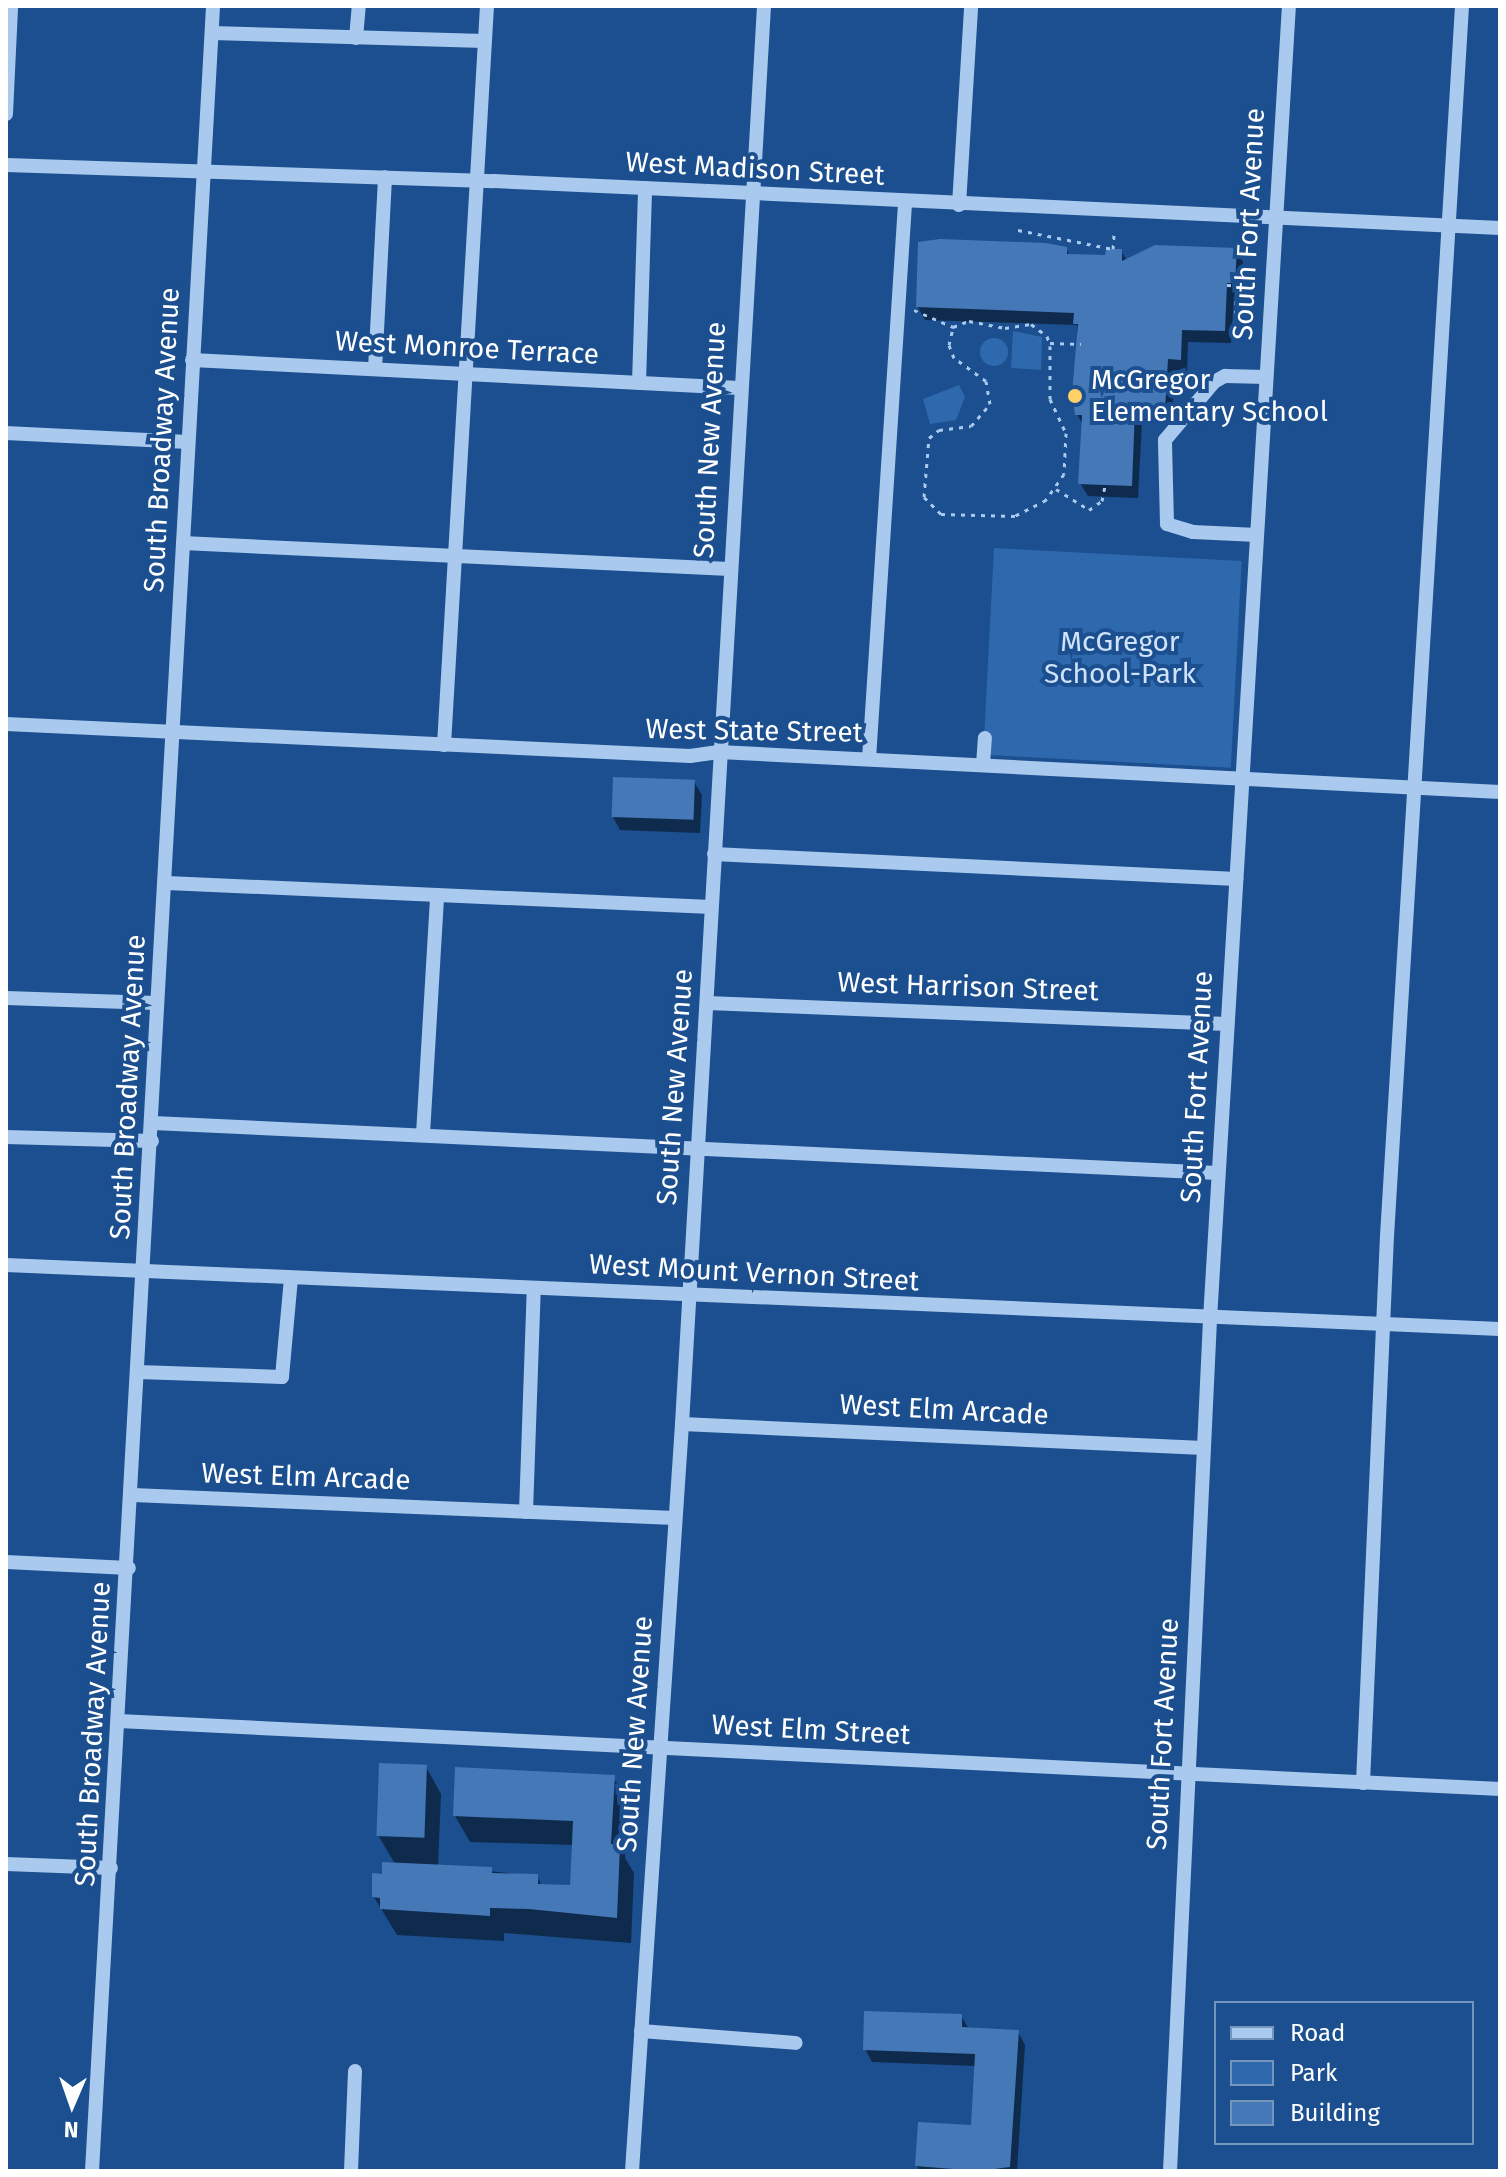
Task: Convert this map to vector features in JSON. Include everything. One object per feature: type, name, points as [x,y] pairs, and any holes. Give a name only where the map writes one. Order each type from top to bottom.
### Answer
[{"type":"street","points":[[6,114],[11,6]]},
{"type":"street","name":"South Broadway Avenue","points":[[92,2171],[129,1568],[153,1123],[156,1003],[167,883],[192,360],[213,6]]},
{"type":"street","points":[[356,38],[359,6]]},
{"type":"street","points":[[444,745],[487,6]]},
{"type":"street","name":"South New Avenue","points":[[632,2171],[682,1424],[739,388],[764,6]]},
{"type":"street","points":[[959,205],[971,6]]},
{"type":"street","name":"South Fort Avenue","points":[[1170,2171],[1218,1173],[1289,6]]},
{"type":"street","points":[[1363,1783],[1385,1325],[1462,6]]},
{"type":"street","points":[[212,33],[484,41]]},
{"type":"street","name":"West Madison Street","points":[[6,165],[204,174],[385,177],[645,188],[905,204],[1500,228]]},
{"type":"street","points":[[375,369],[385,177]]},
{"type":"street","points":[[639,383],[645,188]]},
{"type":"street","points":[[869,759],[905,204]]},
{"type":"street","name":"West Monroe Terrace","points":[[192,360],[739,388]]},
{"type":"street","points":[[1257,535],[1193,532],[1167,524],[1165,440],[1214,382],[1225,376],[1266,377]]},
{"type":"street","points":[[6,433],[188,442]]},
{"type":"street","points":[[183,543],[729,569]]},
{"type":"street","name":"West State Street","points":[[6,724],[690,756],[719,752],[1500,792]]},
{"type":"street","points":[[983,765],[985,738]]},
{"type":"street","points":[[714,854],[1236,879]]},
{"type":"street","points":[[167,883],[711,907]]},
{"type":"street","points":[[423,1134],[437,896]]},
{"type":"street","points":[[6,998],[156,1003]]},
{"type":"street","name":"West Harrison Street","points":[[707,1003],[1227,1024]]},
{"type":"street","points":[[153,1123],[423,1134],[697,1151],[726,1148],[1218,1173]]},
{"type":"street","points":[[6,1137],[152,1141]]},
{"type":"street","name":"West Mount Vernon Street","points":[[6,1265],[1210,1319],[1500,1329]]},
{"type":"street","points":[[138,1372],[282,1377],[291,1278]]},
{"type":"street","points":[[526,1512],[534,1288]]},
{"type":"street","name":"West Elm Arcade","points":[[682,1424],[1203,1448]]},
{"type":"street","name":"West Elm Arcade","points":[[133,1495],[675,1518]]},
{"type":"street","points":[[6,1562],[129,1568]]},
{"type":"street","name":"West Elm Street","points":[[119,1721],[1187,1776],[1500,1789]]},
{"type":"street","points":[[6,1864],[111,1868]]},
{"type":"street","points":[[641,2031],[796,2043]]},
{"type":"street","points":[[351,2171],[355,2071]]},
{"type":"path","points":[[1018,230],[1113,249],[1114,234]]},
{"type":"path","points":[[1227,285],[1255,286]]},
{"type":"path","points":[[1235,325],[1237,285]]},
{"type":"path","points":[[913,297],[913,310],[953,327],[969,321],[1005,328],[1031,324],[1050,343],[1081,344]]},
{"type":"path","points":[[953,327],[951,352],[986,381],[990,404],[971,426],[939,430],[929,438],[923,463],[926,503],[941,514],[1015,516],[1036,507],[1056,489],[1067,450],[1066,433],[1050,399],[1050,343]]},
{"type":"path","points":[[1056,489],[1089,510],[1102,501],[1105,485]]},
{"type":"green space","points":[[1013,331],[1042,337],[1041,370],[1011,368]]},
{"type":"green space","points":[[994,338],[1004,342],[1008,352],[1004,362],[994,366],[984,362],[980,352],[984,342]]},
{"type":"green space","points":[[959,385],[965,397],[956,420],[930,424],[923,399]]},
{"type":"green space","name":"McGregor School-Park","points":[[994,548],[1242,561],[1231,768],[983,755]]},
{"type":"building","points":[[940,239],[1046,243],[1067,247],[1067,254],[1105,255],[1106,249],[1122,249],[1122,261],[1155,245],[1237,248],[1235,283],[1227,283],[1225,331],[1182,330],[1181,360],[1168,359],[1165,410],[1135,409],[1132,486],[1078,484],[1082,415],[1075,415],[1072,393],[1078,324],[1073,324],[1074,313],[916,307],[918,242]]},
{"type":"building","points":[[613,777],[695,780],[694,820],[612,817]]},
{"type":"building","points":[[379,1763],[427,1765],[424,1838],[376,1836]]},
{"type":"building","points":[[455,1767],[615,1775],[611,1844],[620,1845],[617,1918],[529,1909],[490,1908],[490,1916],[380,1909],[380,1898],[372,1897],[372,1873],[382,1874],[382,1862],[492,1867],[492,1873],[538,1874],[538,1884],[570,1885],[573,1821],[453,1816]]},
{"type":"building","points":[[864,2011],[962,2014],[962,2027],[1019,2030],[1010,2167],[979,2171],[915,2166],[918,2122],[971,2125],[975,2054],[863,2050]]},
{"type":"place","name":"McGregor Elementary School","points":[[1075,396]]}]
